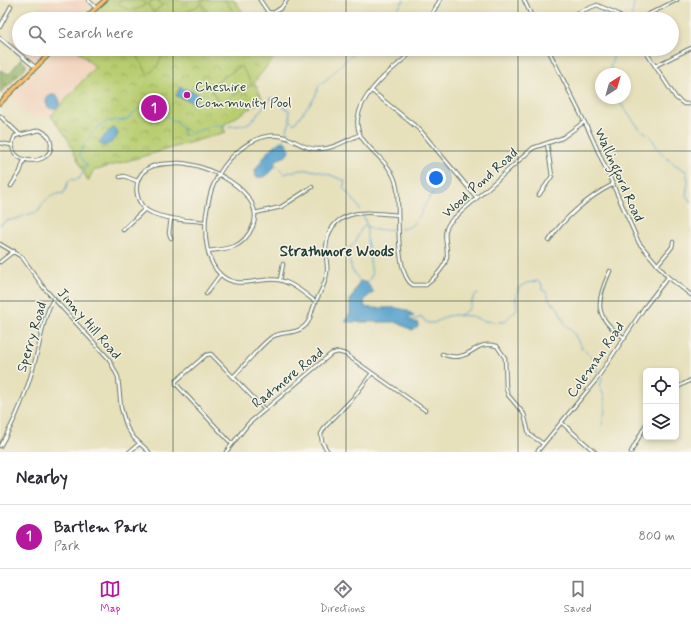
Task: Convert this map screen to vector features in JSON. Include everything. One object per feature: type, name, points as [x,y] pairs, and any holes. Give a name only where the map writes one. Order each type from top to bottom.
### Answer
[{"type":"highway","points":[[92,12],[105,0]]},
{"type":"highway","points":[[0,103],[47,56]]},
{"type":"street","points":[[88,0],[96,8]]},
{"type":"street","points":[[260,0],[268,12]]},
{"type":"street","points":[[275,12],[281,8],[287,0]]},
{"type":"street","points":[[433,12],[440,0]]},
{"type":"street","points":[[524,0],[530,12]]},
{"type":"street","points":[[597,0],[597,5]]},
{"type":"street","points":[[653,12],[677,0]]},
{"type":"street","points":[[579,12],[597,5],[614,12]]},
{"type":"street","points":[[0,27],[11,6]]},
{"type":"street","points":[[0,38],[12,48]]},
{"type":"street","points":[[679,54],[691,48]]},
{"type":"street","points":[[22,56],[35,67]]},
{"type":"street","points":[[316,302],[296,288],[280,280],[265,278],[248,283],[237,283],[220,275],[212,263],[208,251],[205,222],[209,198],[219,174],[238,152],[263,138],[280,136],[305,147],[320,149],[333,146],[359,135],[358,118],[362,105],[372,91],[395,66],[409,56]]},
{"type":"street","name":"Wallingford Road","points":[[551,56],[584,122],[636,238],[657,266],[668,277],[691,295]]},
{"type":"street","points":[[649,56],[676,98],[684,104],[691,104]]},
{"type":"street","points":[[655,66],[675,56]]},
{"type":"street","points":[[372,91],[420,130],[477,198]]},
{"type":"street","points":[[0,116],[18,134]]},
{"type":"street","name":"Wood Pond Road","points":[[359,135],[388,166],[395,177],[398,190],[397,215],[399,244],[407,280],[416,286],[424,286],[431,282],[446,259],[444,238],[447,226],[534,148],[562,138],[584,122]]},
{"type":"street","points":[[40,130],[46,133],[52,145],[49,153],[40,160],[30,162],[12,154],[11,145],[15,136],[18,134],[40,130]]},
{"type":"street","points":[[0,143],[11,145]]},
{"type":"street","points":[[539,195],[552,176],[547,143]]},
{"type":"street","points":[[11,186],[20,172],[24,160]]},
{"type":"street","points":[[205,222],[171,218],[151,213],[145,209],[137,197],[137,181],[147,169],[164,164],[193,164],[219,174],[247,196],[255,213],[254,223],[249,234],[243,241],[234,246],[208,251]]},
{"type":"street","points":[[120,177],[124,176],[137,181]]},
{"type":"street","points":[[549,241],[580,207],[599,192],[612,185]]},
{"type":"street","points":[[255,213],[281,207],[312,188]]},
{"type":"street","points":[[123,230],[145,209]]},
{"type":"street","points":[[234,376],[271,338],[283,333],[296,332],[303,328],[308,322],[326,280],[328,270],[326,249],[328,237],[338,222],[354,213],[364,212],[397,215]]},
{"type":"street","points":[[171,218],[169,233],[171,238]]},
{"type":"street","points":[[657,266],[672,247],[673,242]]},
{"type":"street","name":"Jinny Hill Road","points":[[0,244],[22,257],[40,284],[112,363],[118,377],[121,408],[124,421],[130,433],[139,444],[149,452]]},
{"type":"street","points":[[0,262],[14,251]]},
{"type":"street","points":[[280,280],[283,264]]},
{"type":"street","points":[[610,271],[602,290],[599,303],[600,311],[606,323],[625,338]]},
{"type":"street","points":[[206,294],[220,275]]},
{"type":"street","name":"Coleman Road","points":[[537,452],[542,443],[562,423],[596,380],[668,277]]},
{"type":"street","name":"Sperry Road","points":[[0,446],[14,422],[22,401],[37,356],[47,313],[54,298]]},
{"type":"street","points":[[442,354],[454,357],[462,356],[482,344],[497,346],[505,358],[506,388],[508,395],[524,414],[529,434],[542,443]]},
{"type":"street","name":"Radmere Road","points":[[226,452],[231,443],[248,424],[331,354],[338,352],[345,354],[425,410]]},
{"type":"street","points":[[231,443],[175,383],[206,355],[211,354],[234,376],[265,410]]},
{"type":"street","points":[[328,452],[322,442],[321,434],[325,427],[353,398],[372,373]]},
{"type":"street","points":[[679,386],[691,380]]},
{"type":"street","points":[[562,423],[595,452]]},
{"type":"street","points":[[631,452],[643,430]]},
{"type":"street","points":[[129,452],[139,444]]},
{"type":"shaded area","points":[[47,0],[84,0],[92,8],[88,12],[36,12]]},
{"type":"shaded area","points":[[26,56],[42,56],[34,63]]},
{"type":"shaded area","points":[[51,56],[84,56],[95,67],[51,116],[39,115],[32,119],[11,96]]},
{"type":"green space","points":[[105,0],[234,0],[243,12],[92,12]]},
{"type":"green space","points":[[121,0],[141,0],[145,5],[138,9],[131,10],[124,8],[118,3]]},
{"type":"green space","points":[[154,0],[158,0],[162,6],[153,12],[148,4]]},
{"type":"green space","points":[[200,0],[225,0],[233,12],[208,12]]},
{"type":"green space","points":[[200,4],[205,12],[188,12]]},
{"type":"green space","points":[[83,56],[273,56],[274,58],[254,82],[263,100],[222,126],[226,132],[93,171],[88,181],[66,136],[51,116],[95,67]]},
{"type":"green space","points":[[138,56],[161,56],[158,65],[148,75]]},
{"type":"green space","points":[[21,59],[27,66],[0,94],[0,70],[9,74]]},
{"type":"green space","points":[[241,66],[252,84],[220,104],[209,87]]},
{"type":"water","name":"Cheshire Community Pool","points":[[180,87],[199,94],[195,103],[176,96]]},
{"type":"water","points":[[50,95],[56,95],[60,99],[60,105],[56,109],[50,109],[46,105],[46,99]]},
{"type":"water","points":[[114,128],[117,130],[118,135],[112,142],[105,146],[101,145],[99,142],[110,130]]},
{"type":"water","points":[[281,141],[287,143],[290,150],[286,156],[276,160],[270,173],[264,177],[256,177],[255,170],[269,150]]},
{"type":"water","points":[[360,281],[367,283],[373,291],[373,293],[364,301],[365,307],[403,309],[414,316],[408,320],[418,323],[418,327],[412,330],[396,322],[345,322],[350,313],[350,301]]},
{"type":"waterway","points":[[395,12],[404,0]]},
{"type":"waterway","points":[[632,12],[635,0]]},
{"type":"waterway","points":[[0,225],[7,220],[12,220],[39,211],[43,203],[48,198],[64,193],[69,180],[79,179],[87,165],[79,155],[91,135],[104,123],[125,120],[138,109],[147,105],[157,108],[161,114],[169,117],[183,128],[183,135],[186,135],[216,125],[221,127],[245,125],[253,120],[270,98],[280,100],[282,106],[289,110],[290,120],[294,124],[315,97],[319,85],[350,56]]},
{"type":"waterway","points":[[610,68],[613,56]]},
{"type":"waterway","points":[[621,104],[640,129]]},
{"type":"waterway","points":[[285,136],[290,121]]},
{"type":"waterway","points":[[643,131],[648,134]]},
{"type":"waterway","points":[[651,136],[657,148],[675,165],[686,171],[688,181],[686,196],[691,202]]},
{"type":"waterway","points":[[276,165],[285,174],[293,171],[308,170],[323,172],[345,181],[343,188],[357,204],[360,210]]},
{"type":"waterway","points":[[400,229],[407,228],[412,225],[420,216],[433,193],[446,184]]},
{"type":"waterway","points":[[363,215],[367,226],[367,240],[372,275],[367,283]]},
{"type":"waterway","points":[[360,281],[352,270],[347,251],[356,241],[360,231],[366,224]]},
{"type":"waterway","points":[[367,226],[375,230],[396,229]]},
{"type":"waterway","points":[[408,319],[413,320],[422,317],[427,323],[434,323],[447,316],[455,315],[472,316],[483,321],[504,322],[517,309],[516,298],[519,287],[527,283],[538,281],[542,285],[542,290],[547,293],[550,301],[558,308],[565,324],[573,332],[582,348],[594,359],[598,373]]},
{"type":"waterway","points":[[459,316],[469,309],[474,296],[478,294]]},
{"type":"waterway","points":[[602,377],[600,388],[603,392],[605,401],[602,425]]},
{"type":"place","name":"Cheshire Community Pool","points":[[187,95]]},
{"type":"place","name":"Bartlem Park","points":[[154,108]]},
{"type":"district","name":"Strathmore Woods","points":[[337,252]]}]
